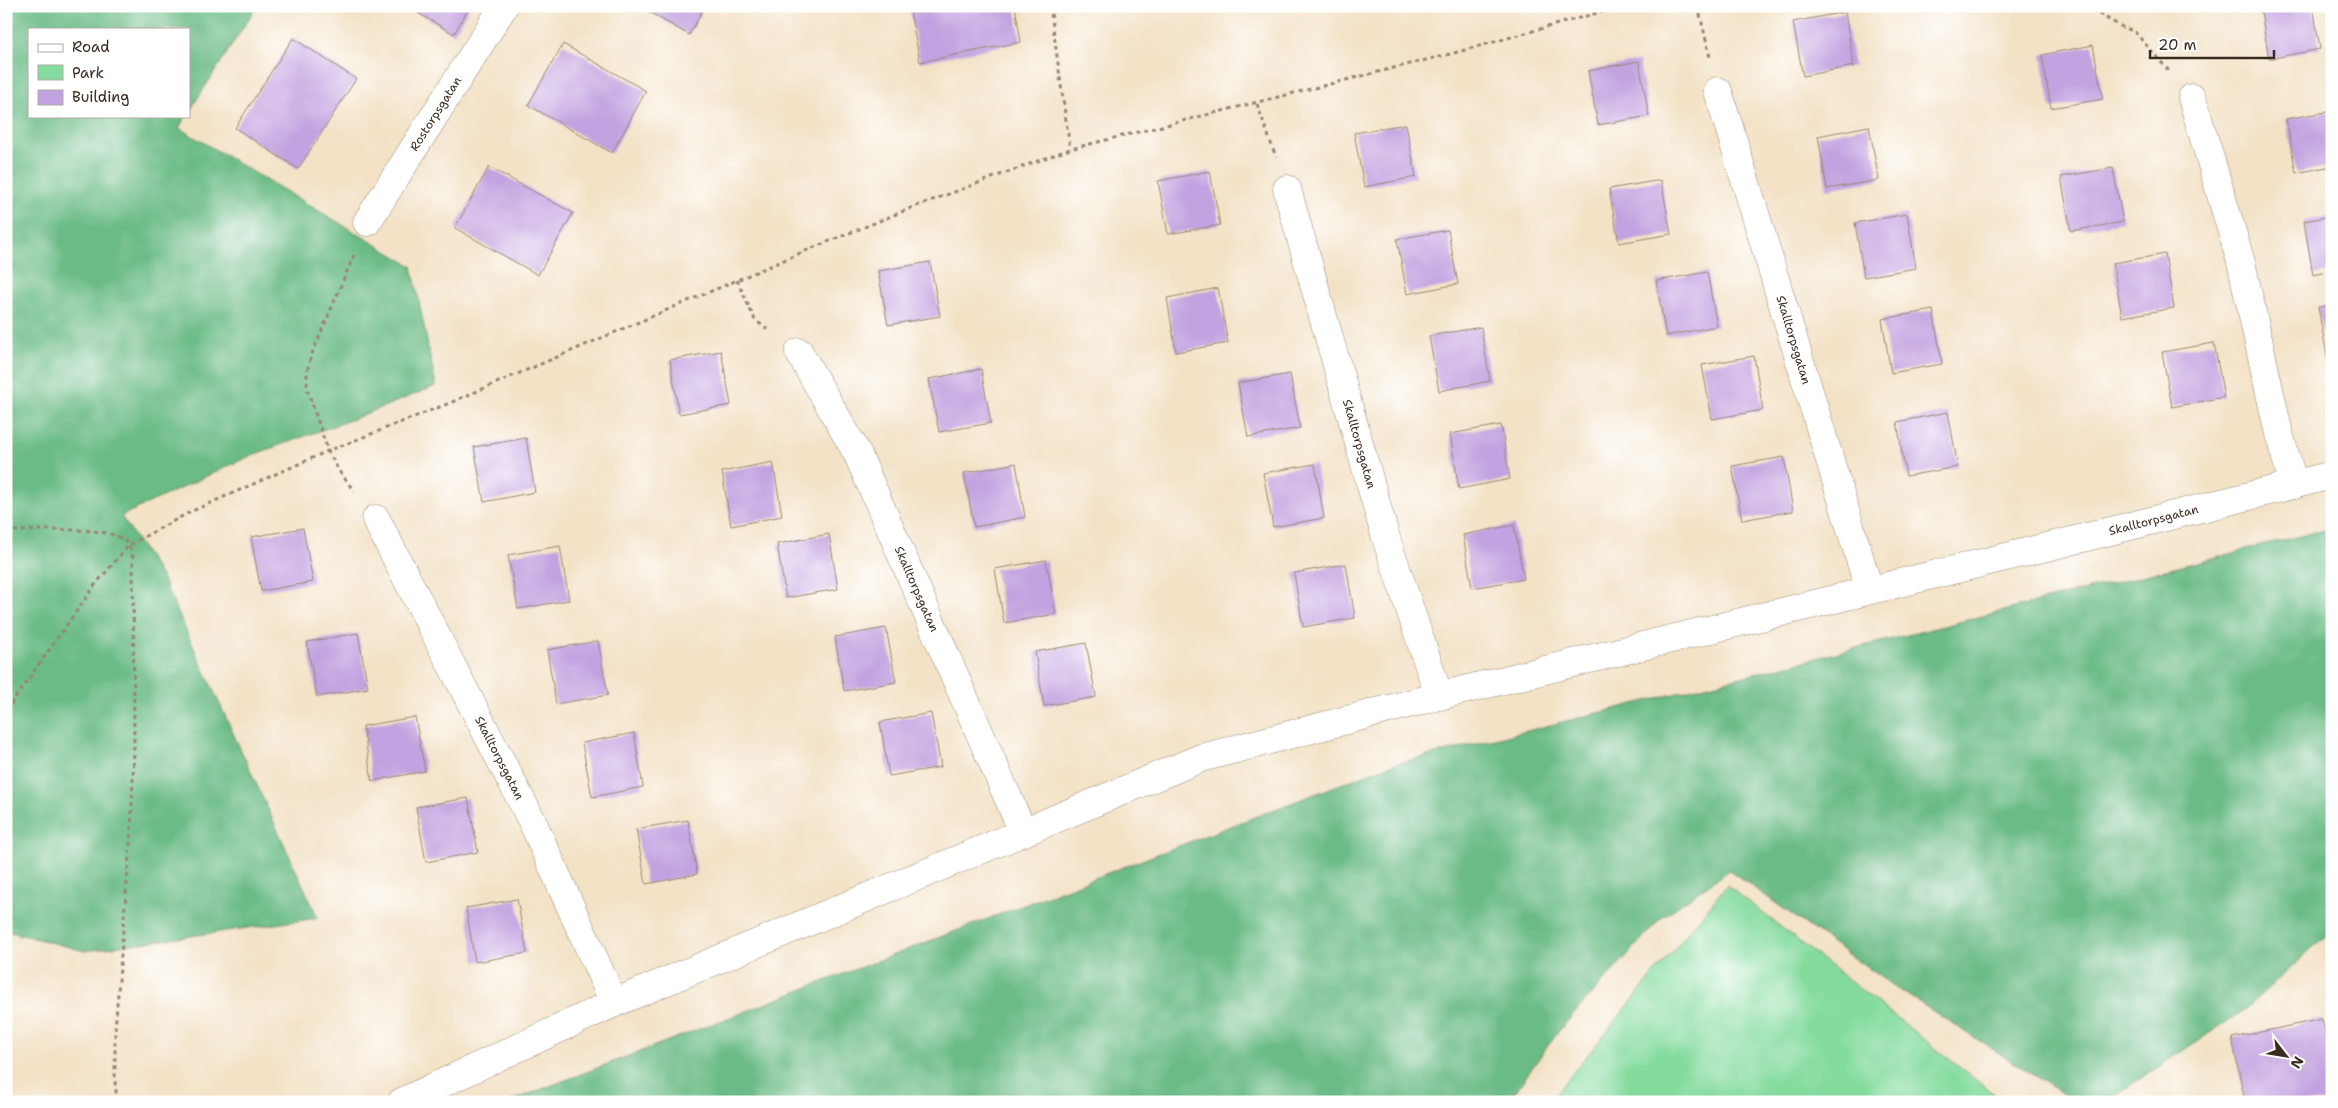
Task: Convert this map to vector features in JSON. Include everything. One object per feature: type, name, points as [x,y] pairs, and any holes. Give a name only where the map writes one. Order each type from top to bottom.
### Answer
[{"type":"street","name":"Rostorpsgatan","points":[[367,222],[504,6]]},
{"type":"street","name":"Skalltorpsgatan","points":[[1718,90],[1869,589]]},
{"type":"street","points":[[2192,98],[2241,262],[2279,434],[2294,484]]},
{"type":"street","name":"Skalltorpsgatan","points":[[1287,189],[1385,535],[1439,696]]},
{"type":"street","name":"Skalltorpsgatan","points":[[799,352],[856,453],[1023,832]]},
{"type":"street","name":"Skalltorpsgatan","points":[[402,1102],[614,1003],[1202,758],[1439,696],[2332,475]]},
{"type":"street","name":"Skalltorpsgatan","points":[[376,518],[532,821],[614,1003]]},
{"type":"path","points":[[1050,6],[1070,149]]},
{"type":"path","points":[[1600,6],[1602,12]]},
{"type":"path","points":[[6,711],[95,584],[129,545],[190,512],[328,451],[452,402],[737,280],[912,208],[1070,149],[1257,104],[1458,52],[1622,6]]},
{"type":"path","points":[[1698,6],[1718,90]]},
{"type":"path","points":[[2085,6],[2122,27],[2134,31],[2192,98]]},
{"type":"path","points":[[1257,104],[1287,189]]},
{"type":"path","points":[[367,222],[312,356],[307,372],[307,390],[328,451],[339,471],[376,518]]},
{"type":"path","points":[[737,280],[755,320],[799,352]]},
{"type":"path","points":[[6,531],[69,530],[110,533],[121,538],[129,545],[133,558],[134,751],[131,831],[115,1030],[114,1082],[117,1102]]},
{"type":"green space","points":[[6,6],[257,6],[190,110],[190,28],[28,28],[28,118],[185,118],[179,128],[412,266],[436,386],[353,419],[252,455],[121,516],[161,576],[318,918],[85,951],[6,931]]},
{"type":"green space","points":[[2332,528],[2332,930],[2243,1011],[2105,1102],[2076,1102],[1890,984],[1729,870],[1660,919],[1556,1034],[1508,1102],[508,1102],[1388,766]]},
{"type":"green space","points":[[1727,885],[2004,1102],[1549,1102]]},
{"type":"building","points":[[406,6],[470,6],[454,34]]},
{"type":"building","points":[[639,6],[705,6],[689,35]]},
{"type":"building","points":[[909,6],[1015,6],[1021,42],[920,62]]},
{"type":"building","points":[[2260,6],[2313,6],[2320,49],[2269,59]]},
{"type":"building","points":[[1845,12],[1854,66],[1803,76],[1793,22]]},
{"type":"building","points":[[293,38],[356,79],[298,169],[235,128]]},
{"type":"building","points":[[563,44],[646,91],[612,153],[528,105]]},
{"type":"building","points":[[2093,45],[2103,99],[2051,108],[2042,55]]},
{"type":"building","points":[[1639,61],[1649,116],[1598,125],[1588,71]]},
{"type":"building","points":[[2332,111],[2332,166],[2296,173],[2286,119]]},
{"type":"building","points":[[1406,124],[1416,177],[1364,187],[1354,133]]},
{"type":"building","points":[[1869,126],[1879,180],[1827,189],[1818,136]]},
{"type":"building","points":[[489,167],[573,213],[538,275],[455,228]]},
{"type":"building","points":[[2113,168],[2123,222],[2071,231],[2061,177]]},
{"type":"building","points":[[1210,171],[1220,225],[1168,234],[1158,181]]},
{"type":"building","points":[[1661,180],[1671,234],[1619,243],[1609,189]]},
{"type":"building","points":[[1907,214],[1916,268],[1864,277],[1855,223]]},
{"type":"building","points":[[2332,216],[2332,271],[2313,275],[2304,221]]},
{"type":"building","points":[[1448,230],[1458,284],[1407,294],[1397,239]]},
{"type":"building","points":[[2165,254],[2174,308],[2122,317],[2113,263]]},
{"type":"building","points":[[930,262],[940,316],[888,325],[878,271]]},
{"type":"building","points":[[1707,272],[1717,326],[1666,336],[1656,281]]},
{"type":"building","points":[[1218,288],[1228,343],[1176,352],[1167,298]]},
{"type":"building","points":[[2332,305],[2332,360],[2328,361],[2318,307]]},
{"type":"building","points":[[1933,310],[1942,364],[1891,373],[1882,319]]},
{"type":"building","points":[[1481,327],[1490,381],[1439,391],[1429,336]]},
{"type":"building","points":[[2214,343],[2224,397],[2172,407],[2162,352]]},
{"type":"building","points":[[721,351],[731,405],[679,414],[670,360]]},
{"type":"building","points":[[1754,356],[1763,410],[1712,419],[1702,365]]},
{"type":"building","points":[[981,369],[991,423],[939,432],[929,379]]},
{"type":"building","points":[[1290,374],[1300,428],[1248,437],[1238,383]]},
{"type":"building","points":[[1948,412],[1958,467],[1906,476],[1897,422]]},
{"type":"building","points":[[1501,425],[1510,479],[1459,489],[1450,434]]},
{"type":"building","points":[[526,438],[535,492],[484,502],[474,447]]},
{"type":"building","points":[[1784,457],[1793,511],[1742,520],[1732,466]]},
{"type":"building","points":[[773,462],[782,516],[731,526],[722,472]]},
{"type":"building","points":[[1016,463],[1025,517],[974,527],[964,473]]},
{"type":"building","points":[[1315,464],[1324,518],[1273,527],[1263,473]]},
{"type":"building","points":[[1514,525],[1524,579],[1472,588],[1463,535]]},
{"type":"building","points":[[303,528],[313,582],[261,591],[251,537]]},
{"type":"building","points":[[829,534],[838,589],[786,598],[777,544]]},
{"type":"building","points":[[560,546],[569,600],[518,609],[508,555]]},
{"type":"building","points":[[1046,560],[1056,614],[1004,623],[995,569]]},
{"type":"building","points":[[1346,564],[1355,618],[1303,627],[1294,573]]},
{"type":"building","points":[[886,628],[896,682],[844,691],[835,637]]},
{"type":"building","points":[[358,633],[368,688],[317,697],[307,642]]},
{"type":"building","points":[[598,641],[608,695],[556,704],[547,650]]},
{"type":"building","points":[[1086,643],[1096,697],[1044,706],[1035,652]]},
{"type":"building","points":[[931,713],[941,767],[889,776],[880,722]]},
{"type":"building","points":[[415,717],[425,771],[372,781],[363,726]]},
{"type":"building","points":[[634,733],[643,787],[592,797],[582,743]]},
{"type":"building","points":[[468,798],[478,852],[426,862],[416,807]]},
{"type":"building","points":[[688,820],[697,874],[646,884],[636,829]]},
{"type":"building","points":[[517,899],[527,953],[475,962],[466,908]]},
{"type":"building","points":[[2322,1019],[2327,1041],[2332,1039],[2332,1102],[2245,1102],[2232,1038]]}]
